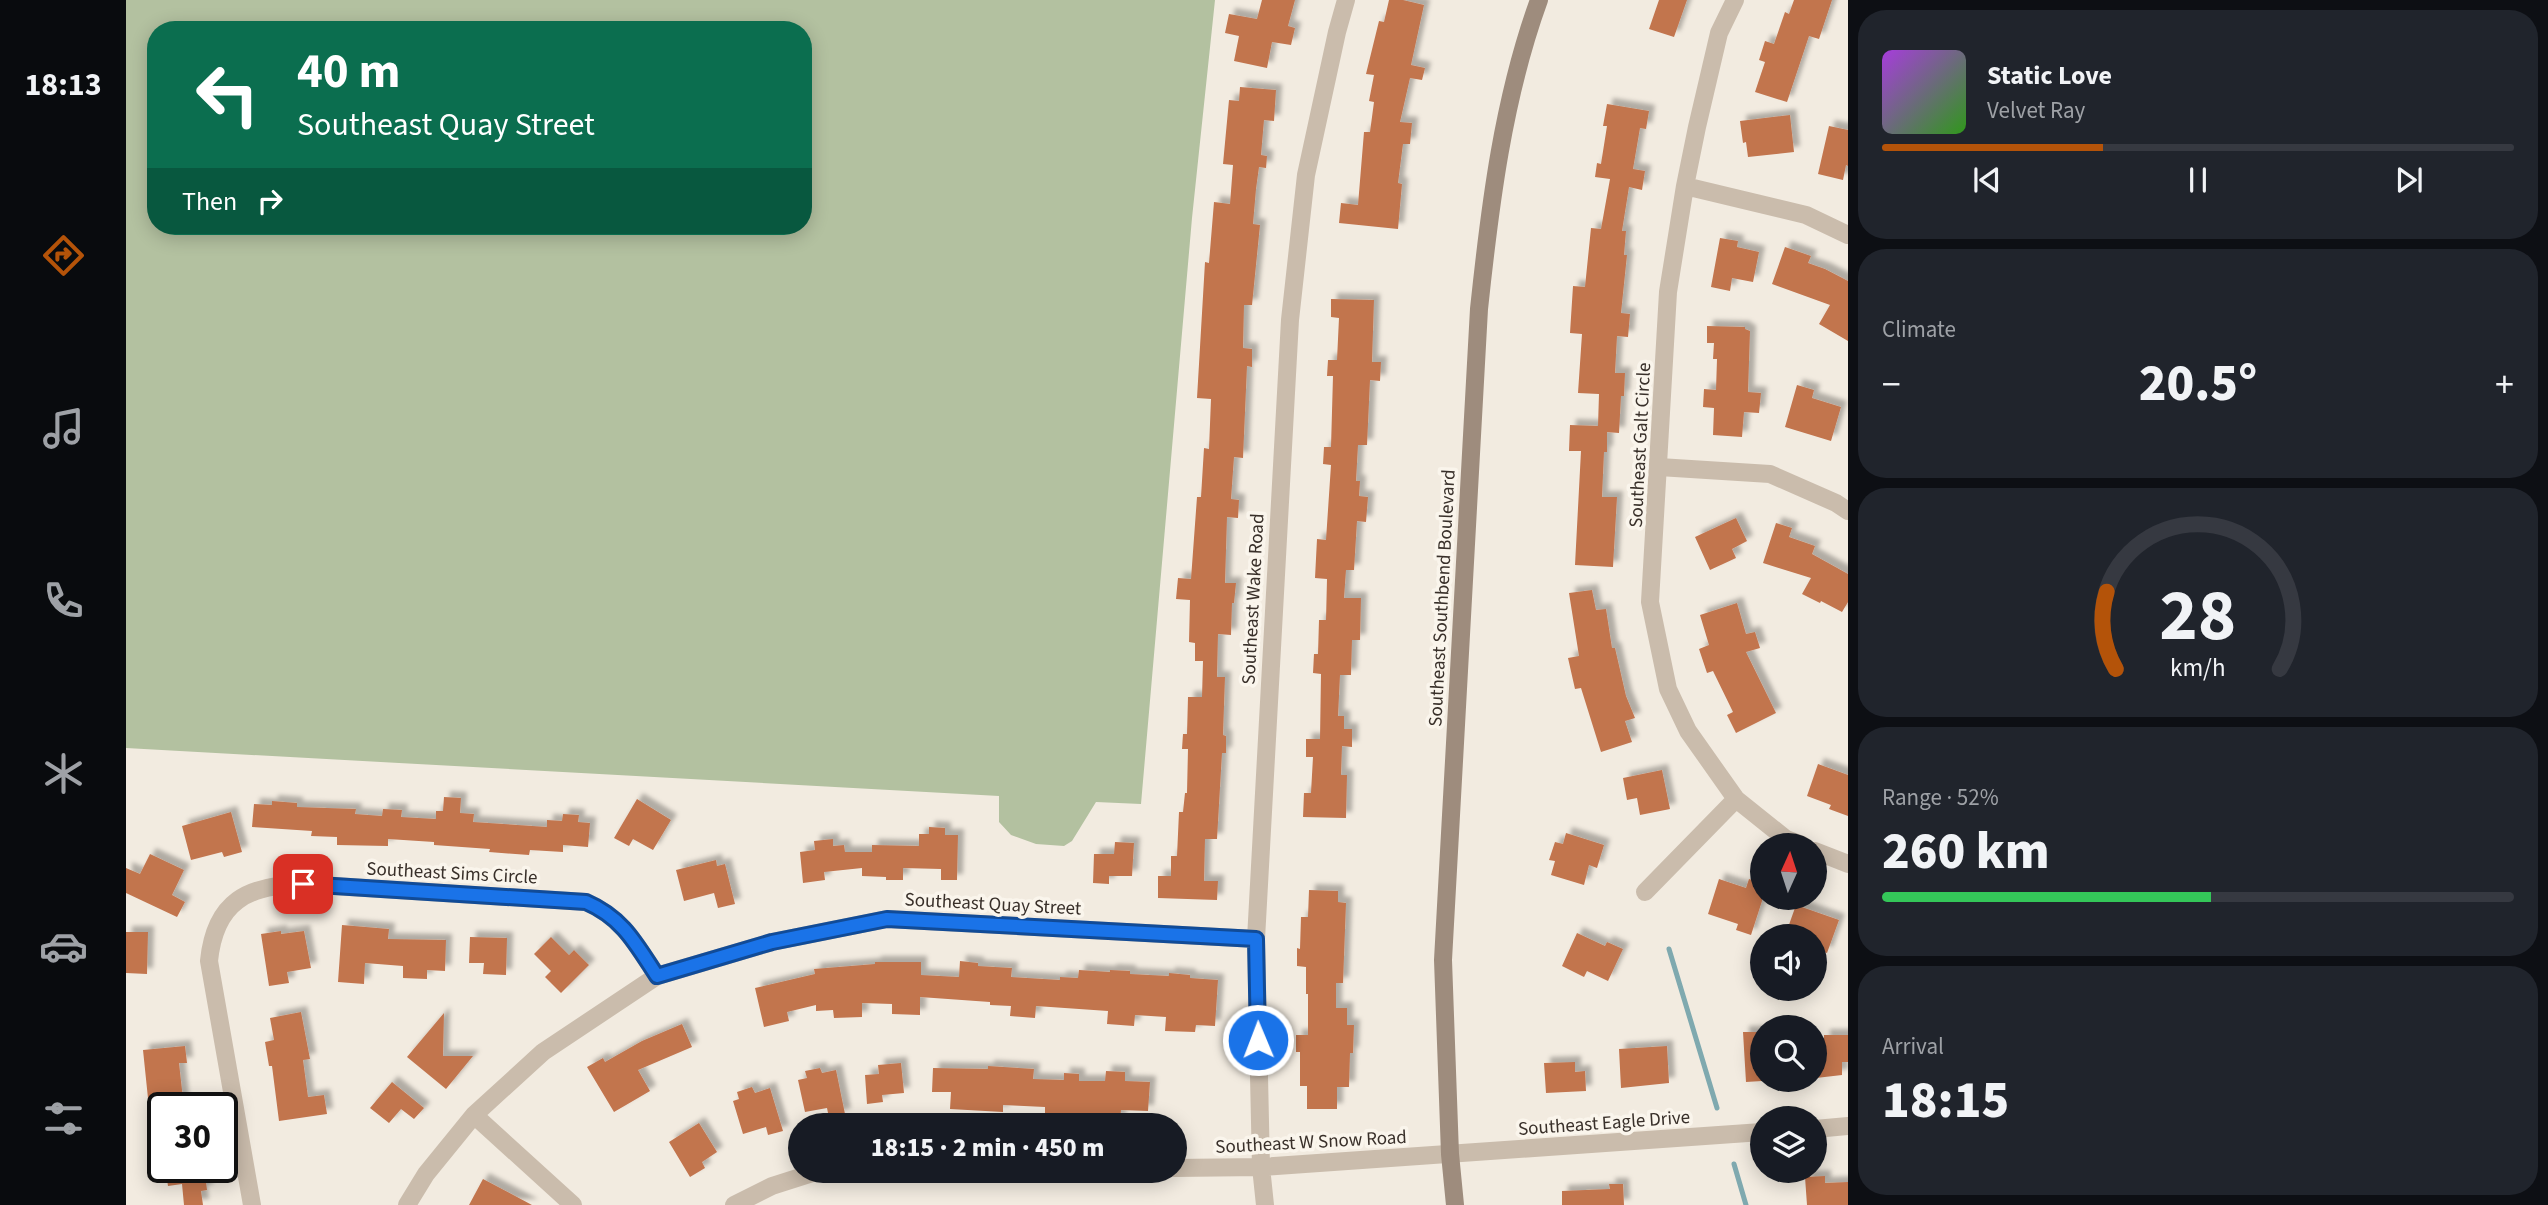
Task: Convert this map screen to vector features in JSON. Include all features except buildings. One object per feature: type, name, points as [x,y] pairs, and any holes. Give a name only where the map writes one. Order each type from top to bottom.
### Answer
[{"type":"street","name":"Southeast Wake Road","points":[[1265,1205],[1261,1167],[1256,939],[1290,320],[1306,175],[1336,32],[1346,0]]},
{"type":"street","name":"Southeast Southbend Boulevard","points":[[1455,1205],[1450,1154],[1443,960],[1479,309],[1488,215],[1508,109],[1528,30],[1539,0]]},
{"type":"street","name":"Southeast Galt Circle","points":[[1735,0],[1720,33],[1685,186],[1668,292],[1650,602],[1658,652],[1668,689],[1688,731],[1736,799],[1778,833]]},
{"type":"street","points":[[1685,186],[1806,215],[1848,234]]},
{"type":"street","points":[[1659,467],[1770,474],[1836,503],[1848,512]]},
{"type":"street","points":[[1645,892],[1736,799]]},
{"type":"street","points":[[1827,856],[1848,864]]},
{"type":"street","name":"Southeast Sims Circle","points":[[252,1205],[209,961],[211,943],[218,925],[237,899],[256,889],[275,884],[303,884],[586,902],[614,917],[628,931],[657,976]]},
{"type":"street","name":"Southeast Quay Street","points":[[407,1205],[426,1174],[474,1115],[543,1052],[657,976],[772,942],[887,919],[1256,939]]},
{"type":"street","points":[[474,1115],[573,1205]]},
{"type":"street","points":[[1827,1128],[1848,1126]]},
{"type":"street","name":"Southeast Eagle Drive","points":[[1450,1154],[1750,1133]]},
{"type":"street","name":"Southeast W Snow Road","points":[[1187,1168],[1261,1167],[1450,1154]]},
{"type":"street","points":[[734,1205],[788,1181]]},
{"type":"green space","points":[[126,0],[1215,0],[1192,218],[1141,804],[1096,802],[1072,841],[1064,846],[1036,844],[1011,835],[999,822],[999,796],[126,748]]},
{"type":"waterway","points":[[1669,949],[1717,1108]]},
{"type":"waterway","points":[[1734,1164],[1746,1205]]},
{"type":"route","points":[[303,884],[544,897],[586,902],[614,917],[628,931],[657,976],[772,942],[887,919],[1256,939],[1258,1040]]}]
